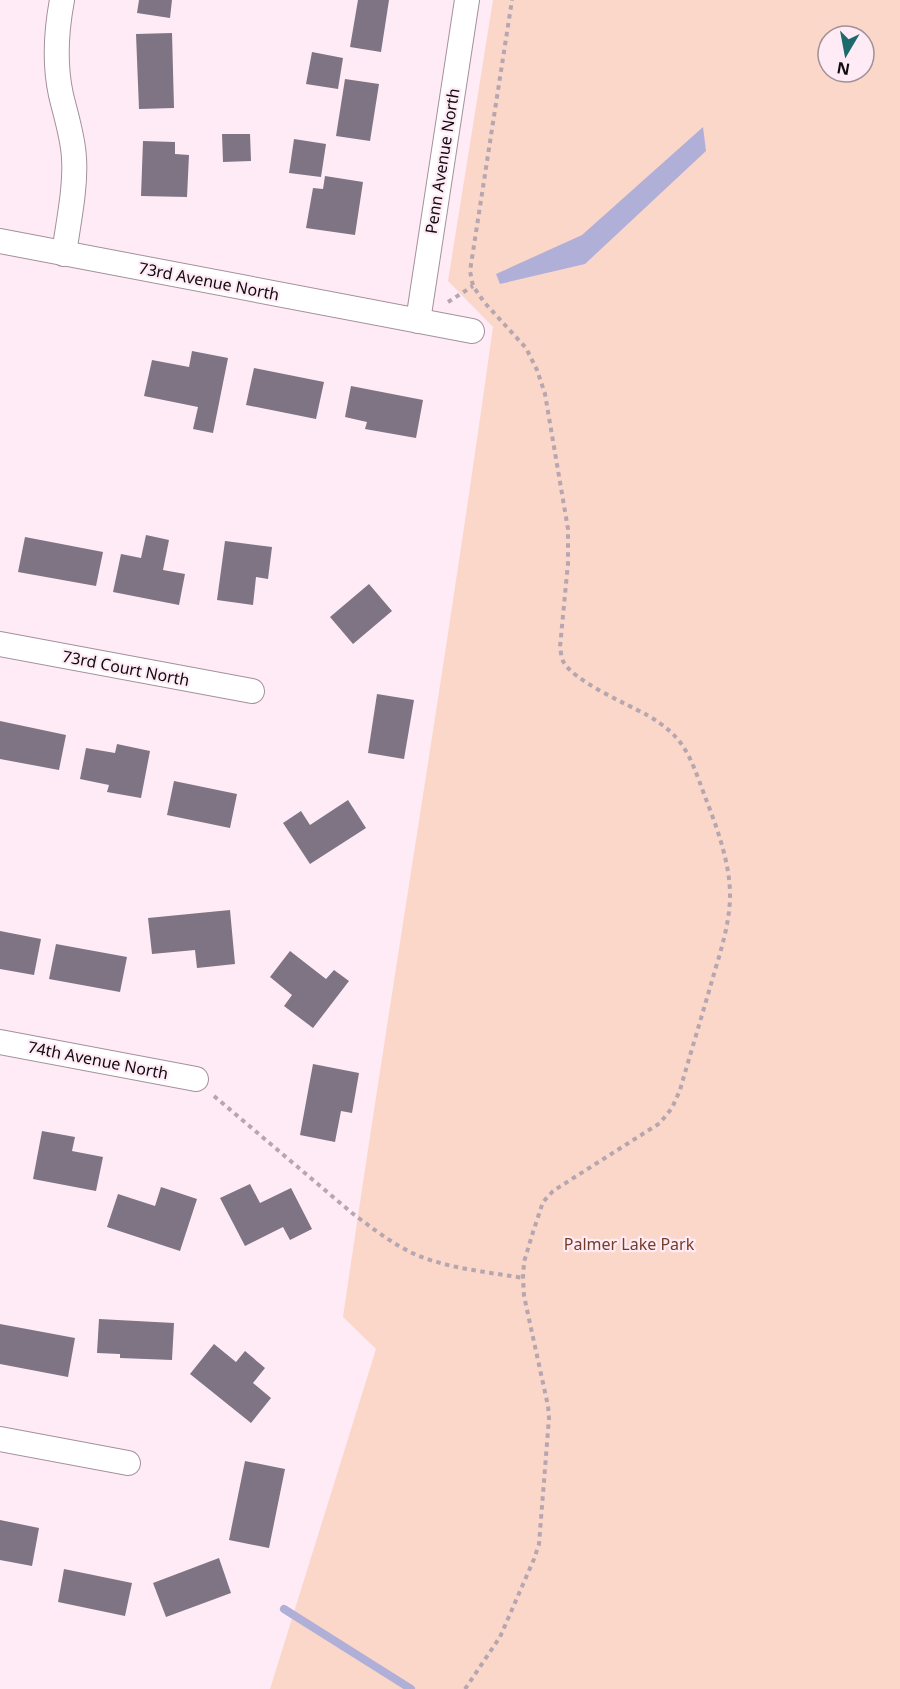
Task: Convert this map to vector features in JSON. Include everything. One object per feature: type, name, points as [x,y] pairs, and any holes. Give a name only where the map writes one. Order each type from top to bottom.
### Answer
[{"type":"street","points":[[62,0],[55,50],[61,96],[66,110],[74,159],[64,254]]},
{"type":"street","name":"Penn Avenue North","points":[[418,321],[467,0]]},
{"type":"street","name":"73rd Avenue North","points":[[0,241],[472,332]]},
{"type":"street","name":"73rd Court North","points":[[0,644],[252,691]]},
{"type":"street","name":"74th Avenue North","points":[[0,1042],[196,1079]]},
{"type":"street","points":[[0,1439],[128,1463]]},
{"type":"path","points":[[465,1689],[501,1637],[539,1544],[548,1406],[524,1296],[523,1278],[524,1262],[543,1202],[553,1191],[660,1123],[672,1108],[680,1090],[720,952],[727,923],[730,895],[722,846],[692,760],[679,740],[656,721],[582,678],[563,661],[560,647],[568,529],[545,394],[526,348],[484,302],[473,286],[470,271],[512,0]]},
{"type":"path","points":[[196,1079],[230,1111],[292,1160],[352,1213],[416,1255],[453,1267],[523,1278]]},
{"type":"green space","name":"Palmer Lake Park","points":[[493,0],[900,0],[900,1689],[270,1689],[376,1349],[343,1317],[493,327],[448,281]]},
{"type":"water","points":[[703,127],[706,151],[585,264],[500,284],[496,274],[582,235]]},
{"type":"building","points":[[139,0],[172,0],[170,18],[137,13]]},
{"type":"building","points":[[358,0],[389,0],[381,52],[350,47]]},
{"type":"building","points":[[172,33],[174,108],[139,109],[136,34]]},
{"type":"building","points":[[312,52],[343,58],[338,89],[306,84]]},
{"type":"building","points":[[345,79],[379,84],[370,141],[336,136]]},
{"type":"building","points":[[222,134],[250,134],[251,161],[223,162]]},
{"type":"building","points":[[294,139],[326,144],[321,177],[289,173]]},
{"type":"building","points":[[143,141],[175,142],[175,154],[189,155],[187,197],[141,196]]},
{"type":"building","points":[[325,176],[363,182],[355,235],[306,228],[313,188],[323,189]]},
{"type":"building","points":[[192,351],[228,358],[213,433],[193,429],[198,407],[144,396],[152,360],[189,367]]},
{"type":"building","points":[[254,368],[324,382],[316,419],[246,405]]},
{"type":"building","points":[[351,386],[423,400],[416,438],[365,429],[367,422],[345,417]]},
{"type":"building","points":[[146,535],[169,540],[163,570],[185,574],[179,605],[113,592],[121,554],[141,558]]},
{"type":"building","points":[[25,537],[103,552],[96,586],[18,572]]},
{"type":"building","points":[[225,541],[272,547],[268,579],[256,577],[253,605],[217,600]]},
{"type":"building","points":[[369,584],[392,611],[353,644],[330,617]]},
{"type":"building","points":[[377,694],[414,700],[404,759],[368,753]]},
{"type":"building","points":[[0,721],[66,735],[59,770],[0,759]]},
{"type":"building","points":[[117,744],[150,751],[141,798],[107,792],[109,785],[80,779],[86,748],[115,753]]},
{"type":"building","points":[[174,781],[237,794],[230,828],[167,815]]},
{"type":"building","points":[[348,800],[366,828],[310,864],[283,823],[301,811],[310,825]]},
{"type":"building","points":[[230,910],[235,964],[197,968],[195,950],[152,954],[148,918]]},
{"type":"building","points":[[0,931],[41,939],[34,975],[0,969]]},
{"type":"building","points":[[56,944],[127,957],[120,992],[49,979]]},
{"type":"building","points":[[290,951],[326,979],[334,970],[349,981],[313,1028],[284,1006],[292,995],[270,977]]},
{"type":"building","points":[[313,1064],[359,1073],[352,1113],[341,1111],[335,1142],[300,1135]]},
{"type":"building","points":[[42,1131],[75,1137],[72,1151],[103,1157],[96,1191],[33,1179]]},
{"type":"building","points":[[250,1184],[260,1203],[291,1188],[312,1229],[290,1240],[283,1227],[245,1246],[220,1198]]},
{"type":"building","points":[[161,1187],[197,1199],[180,1251],[107,1227],[118,1194],[155,1206]]},
{"type":"building","points":[[99,1319],[174,1323],[172,1360],[120,1358],[120,1354],[97,1353]]},
{"type":"building","points":[[0,1324],[75,1338],[68,1377],[0,1364]]},
{"type":"building","points":[[214,1344],[236,1362],[245,1351],[265,1368],[253,1383],[271,1398],[251,1423],[190,1374]]},
{"type":"building","points":[[245,1461],[285,1469],[269,1548],[229,1540]]},
{"type":"building","points":[[0,1520],[39,1528],[32,1566],[0,1560]]},
{"type":"building","points":[[219,1558],[231,1593],[166,1617],[153,1583]]},
{"type":"building","points":[[64,1569],[132,1583],[125,1616],[58,1602]]},
{"type":"waterway","points":[[284,1609],[411,1689]]}]
